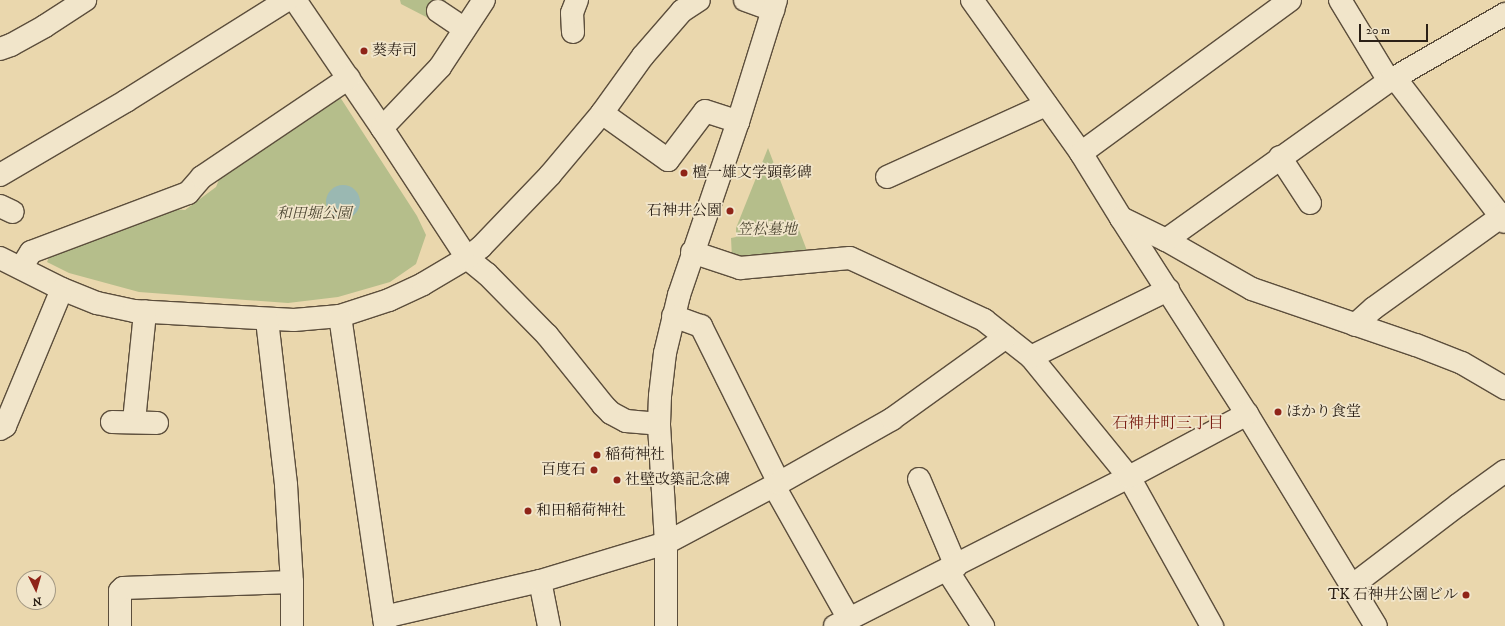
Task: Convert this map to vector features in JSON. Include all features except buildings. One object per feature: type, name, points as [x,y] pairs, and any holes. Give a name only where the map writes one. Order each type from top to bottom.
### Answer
[{"type":"street","points":[[0,49],[11,45],[45,26],[85,0]]},
{"type":"street","points":[[0,175],[126,101],[287,0]]},
{"type":"street","points":[[295,0],[349,78],[467,258],[486,274],[547,335],[611,413],[626,422],[660,424]]},
{"type":"street","points":[[382,128],[440,67],[484,0]]},
{"type":"street","points":[[573,32],[572,13],[577,0]]},
{"type":"street","points":[[0,258],[62,289],[97,303],[145,312],[267,320],[294,320],[340,316],[389,300],[423,284],[467,258],[481,247],[550,175],[602,113],[643,56],[682,11],[699,0]]},
{"type":"street","points":[[666,626],[666,543],[660,424],[660,396],[665,353],[673,316],[692,252],[738,122],[775,5],[745,0]]},
{"type":"street","points":[[972,0],[1081,152],[1121,218],[1246,414],[1376,626]]},
{"type":"street","points":[[1081,152],[1290,0]]},
{"type":"street","points":[[1340,0],[1392,80],[1504,218],[1374,308],[1354,325]]},
{"type":"street","points":[[438,11],[465,30]]},
{"type":"street","points":[[1166,240],[1280,157],[1392,80],[1505,14]]},
{"type":"street","points":[[21,268],[31,252],[188,194],[202,176],[349,78]]},
{"type":"street","points":[[887,177],[1046,105]]},
{"type":"street","points":[[602,113],[668,160],[705,111],[738,122]]},
{"type":"street","points":[[1280,157],[1310,204]]},
{"type":"street","points":[[1121,218],[1166,240],[1252,289],[1416,345],[1462,363],[1505,388]]},
{"type":"street","points":[[692,252],[740,268],[850,258],[984,320],[1031,356],[1129,477],[1212,626]]},
{"type":"street","points":[[0,429],[5,426],[62,289]]},
{"type":"street","points":[[1031,356],[1168,290]]},
{"type":"street","points":[[134,421],[145,312]]},
{"type":"street","points":[[340,316],[384,621],[540,581],[666,543],[776,485],[892,419],[1006,337]]},
{"type":"street","points":[[673,316],[701,326],[842,622],[952,568],[1129,477],[1246,414]]},
{"type":"street","points":[[267,320],[286,485],[292,582],[292,626]]},
{"type":"street","points":[[112,422],[134,421],[157,423]]},
{"type":"street","points":[[1352,585],[1458,504],[1505,471]]},
{"type":"street","points":[[919,479],[952,568],[983,626]]},
{"type":"street","points":[[540,581],[549,626]]},
{"type":"street","points":[[120,626],[120,591],[123,588],[292,582]]},
{"type":"green space","points":[[400,0],[446,1],[432,20],[401,4]]},
{"type":"green space","name":"和田堀公園","points":[[338,94],[417,216],[426,235],[416,264],[390,282],[338,297],[288,303],[139,292],[69,273],[47,262],[50,255],[65,251],[171,209],[185,210],[216,187],[220,177]]},
{"type":"green space","name":"笠松墓地","points":[[768,148],[809,256],[732,258],[731,238],[736,237],[736,228]]},
{"type":"water","points":[[343,185],[355,190],[360,202],[355,214],[343,219],[331,214],[326,202],[331,190]]},
{"type":"place","name":"葵寿司","points":[[364,51]]},
{"type":"place","name":"檀一雄文学顕彰碑","points":[[684,173]]},
{"type":"place","name":"石神井公園","points":[[730,211]]},
{"type":"place","name":"ほかり食堂","points":[[1278,412]]},
{"type":"place","name":"稲荷神社","points":[[597,455]]},
{"type":"place","name":"百度石","points":[[594,470]]},
{"type":"place","name":"社壁改築記念碑","points":[[617,480]]},
{"type":"place","name":"和田稲荷神社","points":[[528,511]]},
{"type":"place","name":"TK 石神井公園ビル","points":[[1466,595]]},
{"type":"district","name":"石神井町三丁目","points":[[1168,423]]}]
